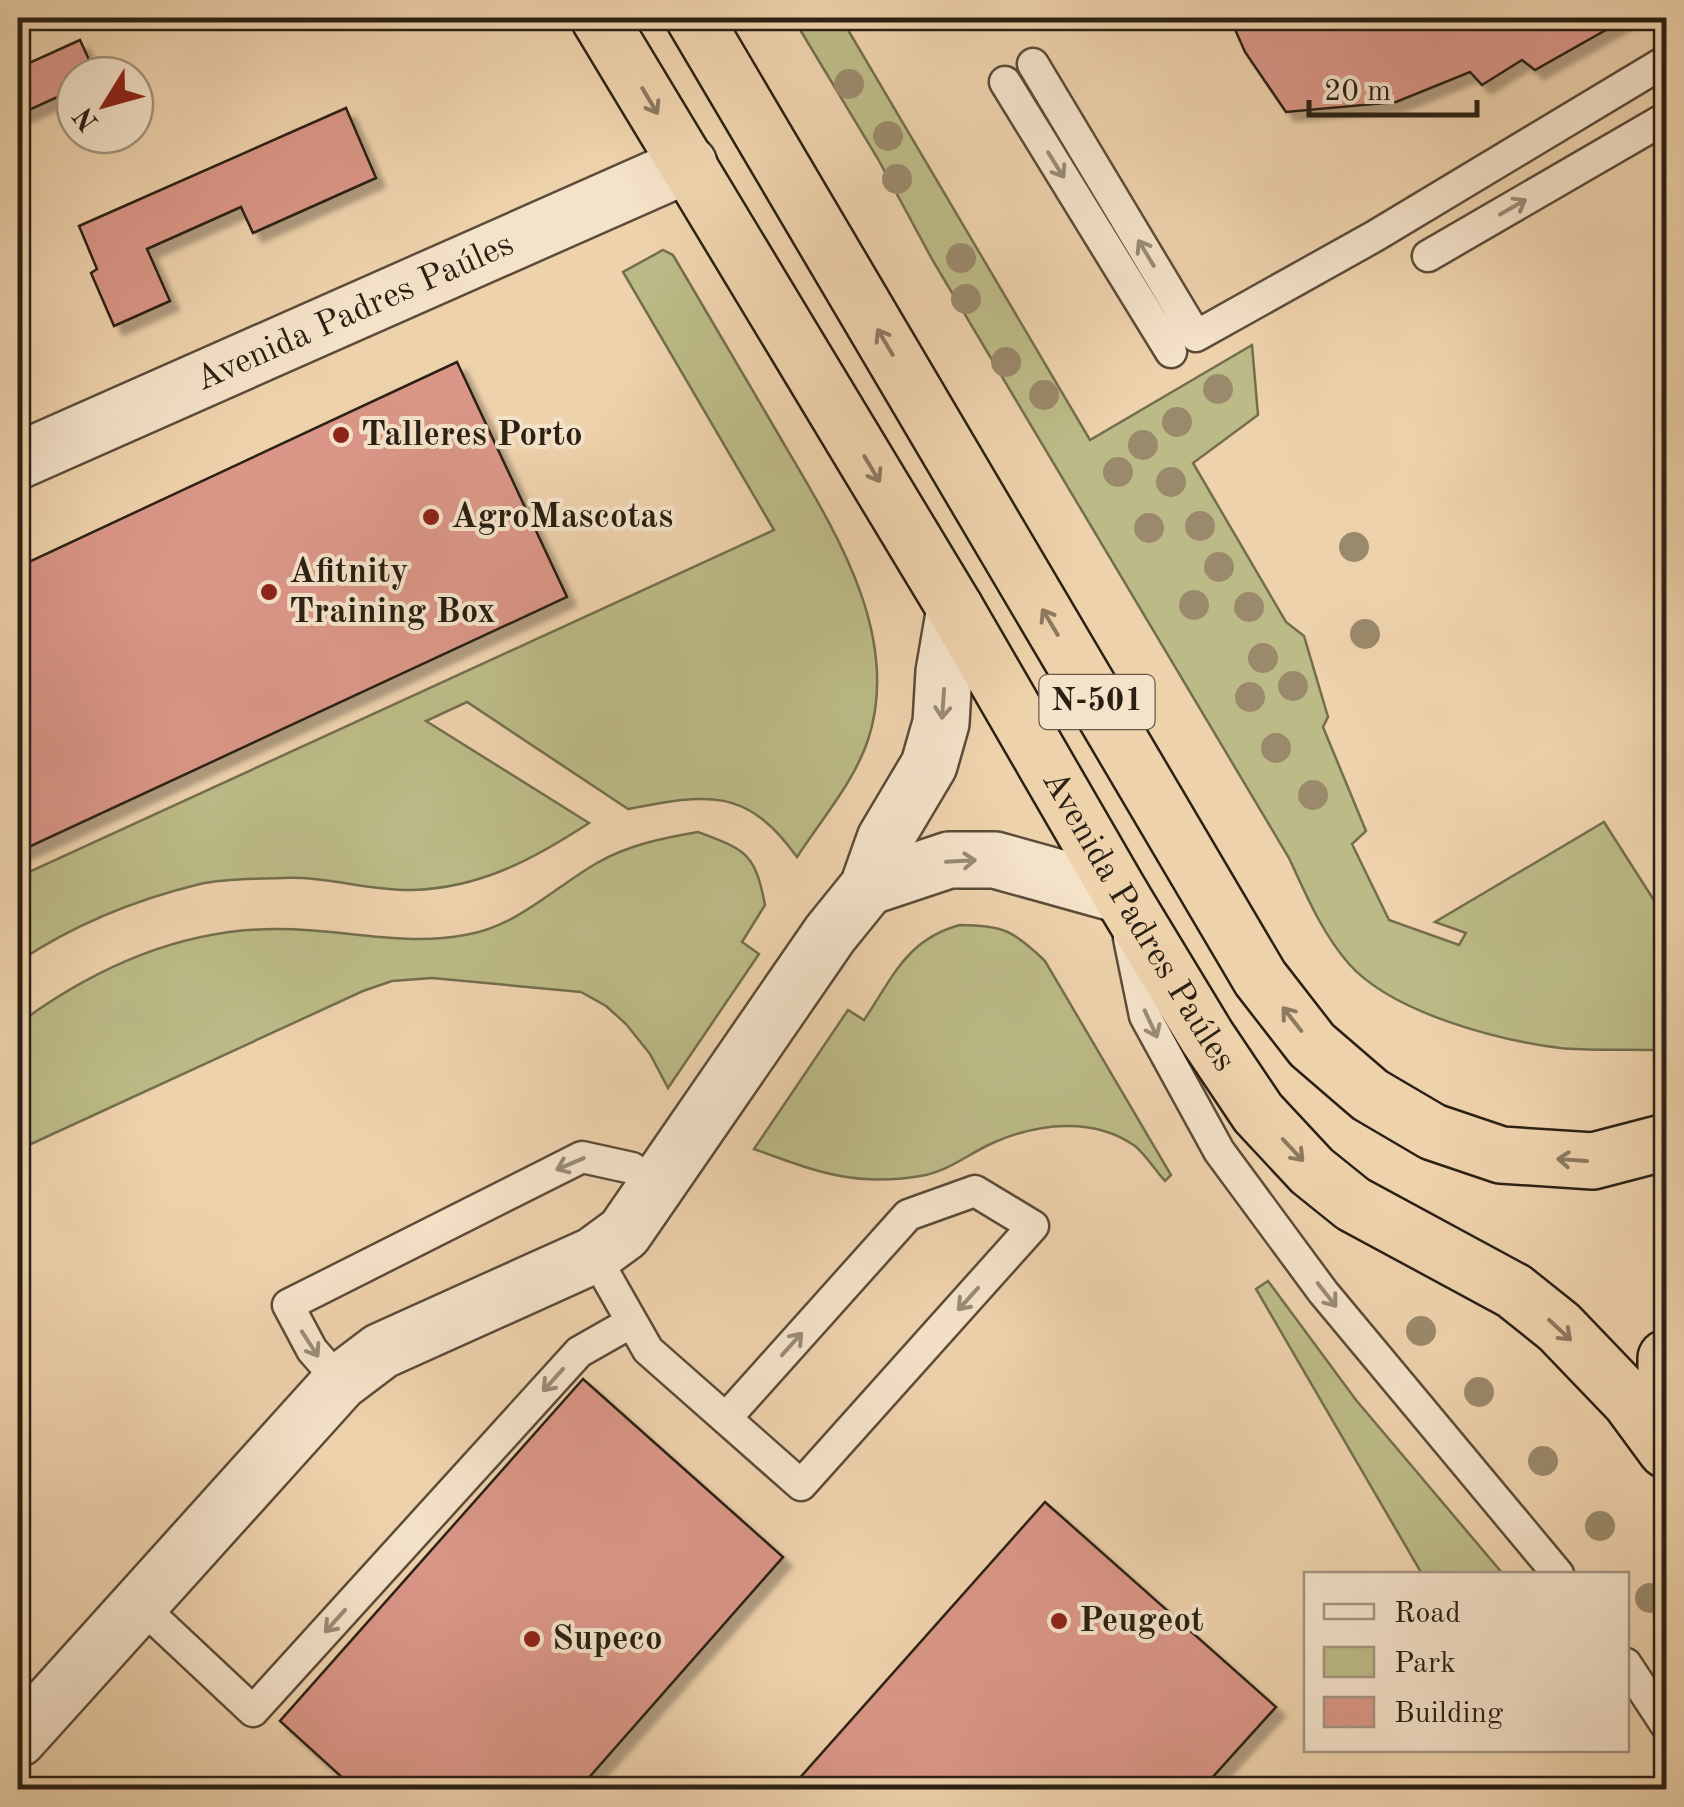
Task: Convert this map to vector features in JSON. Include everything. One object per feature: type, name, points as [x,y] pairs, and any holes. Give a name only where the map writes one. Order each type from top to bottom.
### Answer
[{"type":"highway","name":"Avenida Padres Paúles","points":[[599,18],[956,608],[1121,895],[1258,1113],[1312,1171],[1353,1204],[1514,1290],[1559,1327],[1630,1401],[1666,1450]]},
{"type":"highway","name":"N-501","points":[[694,18],[1260,978],[1312,1045],[1370,1095],[1433,1132],[1501,1155],[1593,1161],[1666,1142]]},
{"type":"highway","points":[[1666,1358],[1666,1388]]},
{"type":"street","name":"Avenida Padres Paúles","points":[[18,461],[688,164]]},
{"type":"street","points":[[18,1739],[340,1382],[381,1351],[594,1255],[624,1233],[830,934],[868,887],[885,839],[929,765],[942,723],[944,672],[956,608]]},
{"type":"street","points":[[868,887],[949,860],[994,860],[1121,895]]},
{"type":"lane","points":[[1184,344],[1666,62]]},
{"type":"lane","points":[[1033,64],[1184,344]]},
{"type":"lane","points":[[1004,82],[1184,344]]},
{"type":"lane","points":[[1428,256],[1666,118]]},
{"type":"lane","points":[[1121,895],[1145,1016],[1219,1152],[1324,1292],[1556,1572]]},
{"type":"lane","points":[[340,1382],[312,1350],[288,1306],[582,1157],[632,1168],[659,1186]]},
{"type":"lane","points":[[594,1255],[648,1350],[802,1486],[1033,1226],[975,1191],[908,1216],[726,1417]]},
{"type":"lane","points":[[140,1605],[254,1711],[579,1352],[630,1323]]},
{"type":"lane","points":[[1629,1669],[1666,1725]]},
{"type":"green space","points":[[793,18],[841,18],[1090,440],[1252,345],[1258,415],[1193,463],[1286,622],[1304,636],[1328,717],[1323,727],[1366,831],[1352,844],[1389,920],[1459,945],[1466,933],[1435,922],[1604,822],[1666,919],[1666,1043],[1653,1050],[1560,1048],[1477,1031],[1392,997],[1349,964],[1323,927],[1289,858],[933,261],[878,159]]},
{"type":"green space","points":[[663,250],[673,255],[813,493],[853,572],[867,614],[876,655],[877,698],[868,740],[846,786],[797,857],[760,817],[723,801],[681,800],[628,809],[467,702],[426,721],[589,823],[506,869],[438,888],[397,890],[299,878],[200,884],[105,915],[18,962],[18,877],[774,530],[623,272]]},
{"type":"green space","points":[[698,832],[746,856],[757,874],[765,905],[742,942],[759,954],[668,1088],[650,1054],[626,1024],[606,1006],[581,992],[432,978],[392,981],[18,1150],[18,1024],[108,969],[172,944],[240,931],[300,929],[417,939],[465,935],[502,924],[621,851]]},
{"type":"green space","points":[[960,925],[1007,932],[1045,961],[1171,1175],[1165,1181],[1135,1146],[1102,1130],[1084,1127],[1048,1127],[1012,1136],[935,1173],[901,1179],[838,1176],[754,1149],[848,1010],[864,1020],[914,950],[942,931]]},
{"type":"green space","points":[[1268,1281],[1356,1400],[1501,1572],[1421,1572],[1256,1289]]},
{"type":"building","points":[[1230,18],[1627,18],[1535,70],[1522,60],[1482,85],[1470,72],[1396,102],[1286,112],[1245,52]]},
{"type":"building","points":[[80,40],[87,55],[55,55],[55,98],[18,115],[18,68]]},
{"type":"building","points":[[346,108],[376,178],[253,233],[241,207],[147,249],[170,301],[114,326],[91,273],[97,269],[79,226]]},
{"type":"building","points":[[457,362],[567,597],[18,852],[18,567]]},
{"type":"building","name":"Supeco","points":[[583,1379],[783,1557],[578,1790],[356,1790],[280,1721]]},
{"type":"building","name":"Peugeot","points":[[1045,1502],[1276,1707],[1201,1790],[789,1790]]},
{"type":"place","name":"Talleres Porto","points":[[341,435]]},
{"type":"place","name":"AgroMascotas","points":[[431,517]]},
{"type":"place","name":"Afitnity Training Box","points":[[269,592]]},
{"type":"place","name":"Peugeot","points":[[1059,1621]]},
{"type":"place","name":"Supeco","points":[[532,1639]]}]
